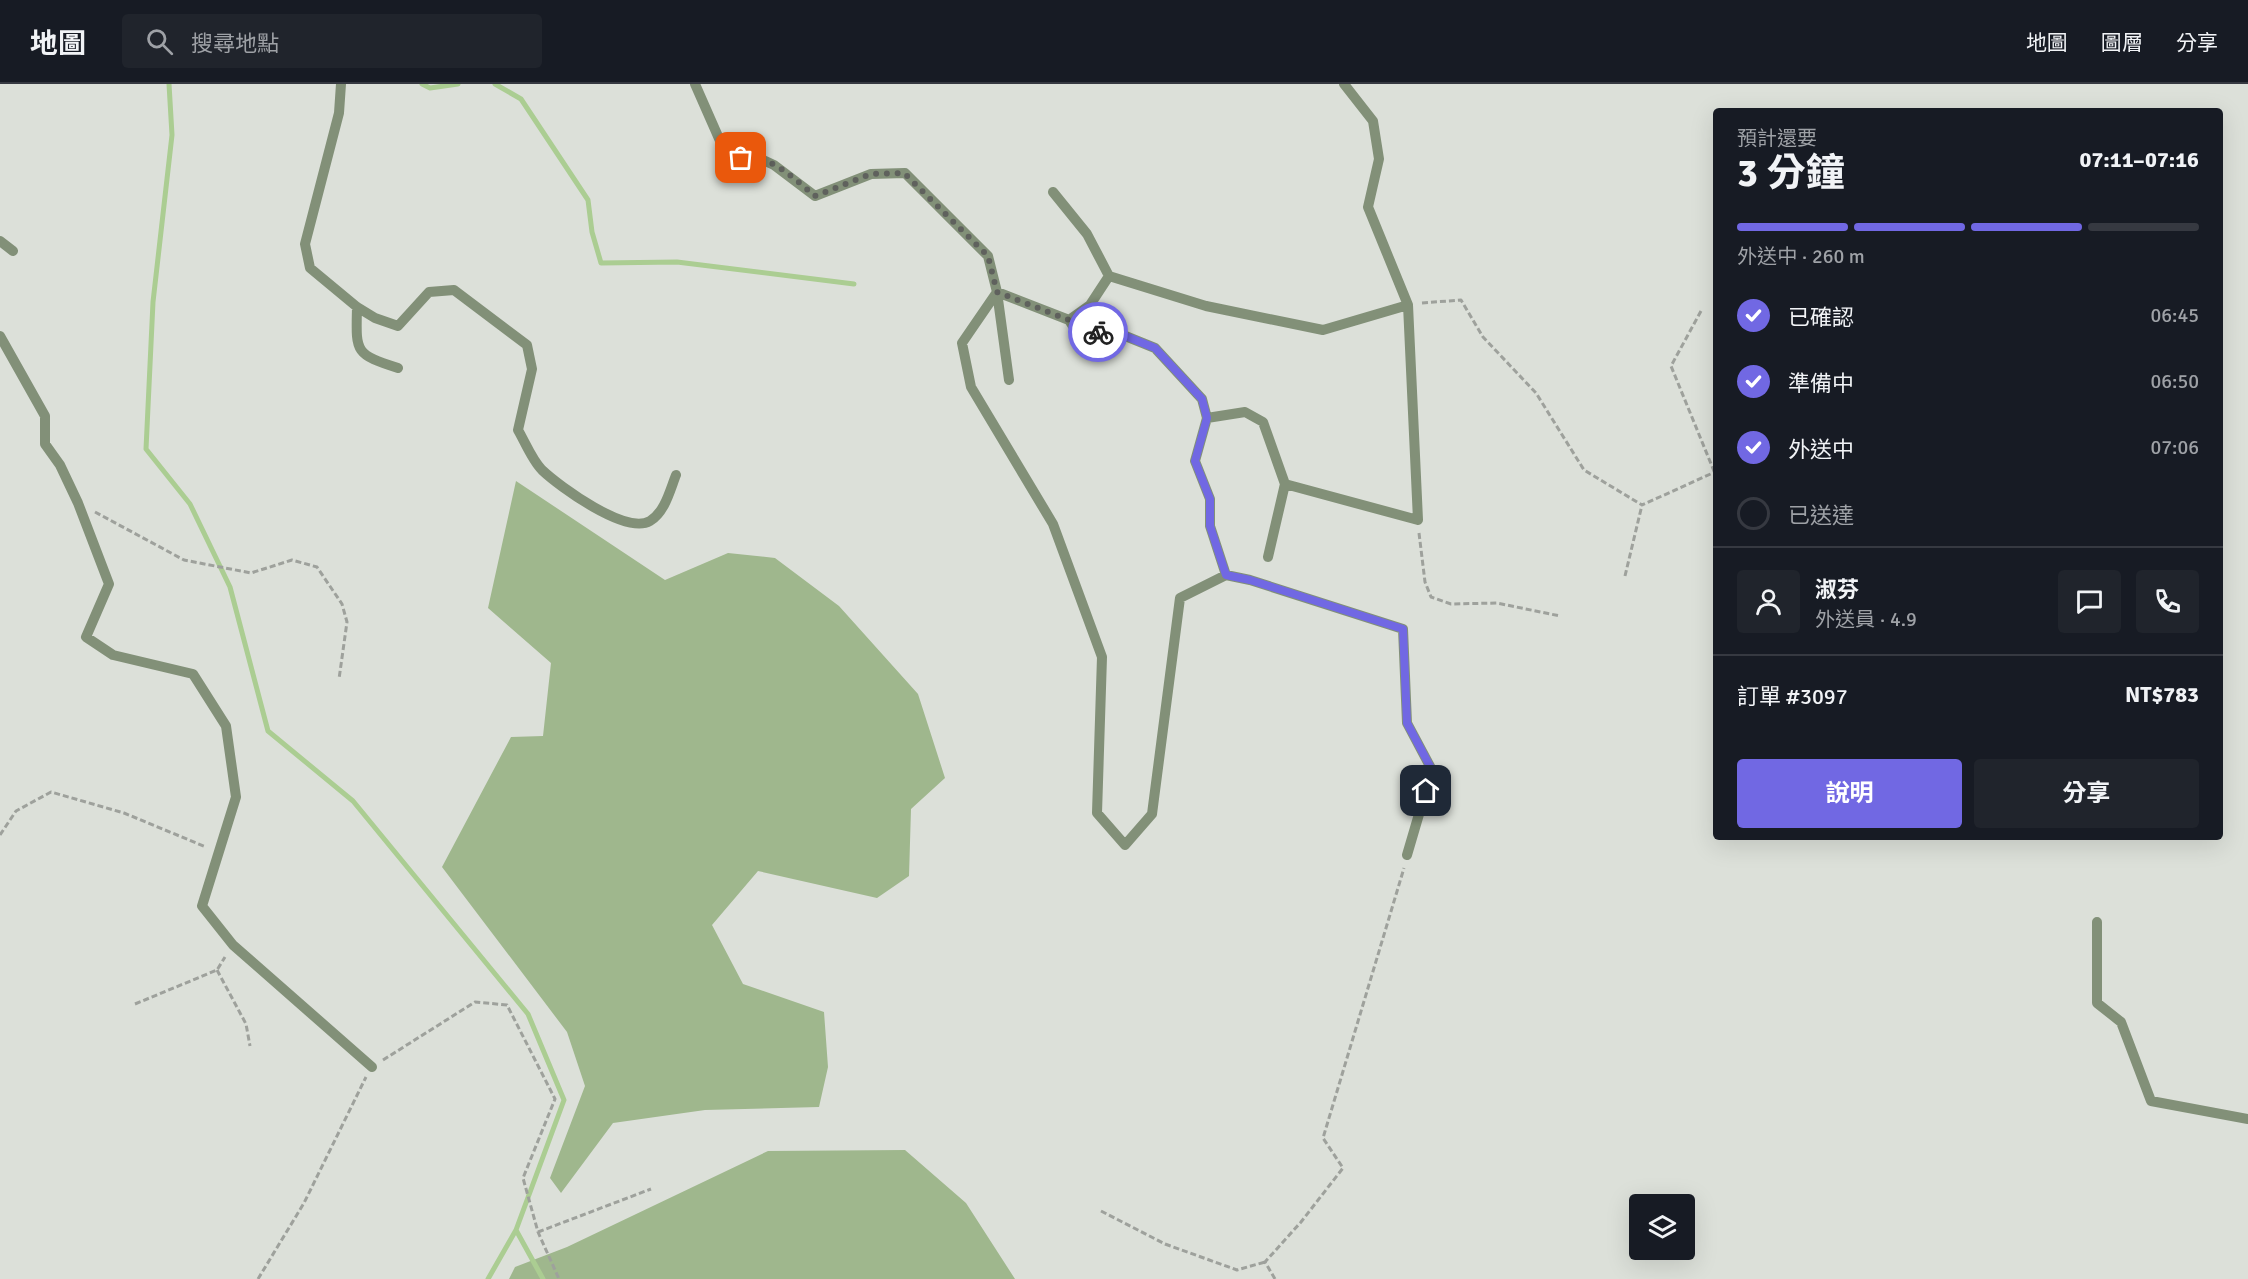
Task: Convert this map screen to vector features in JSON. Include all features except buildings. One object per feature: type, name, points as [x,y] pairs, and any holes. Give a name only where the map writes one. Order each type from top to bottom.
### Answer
[{"type":"lane","points":[[341,84],[339,113],[305,244],[310,268],[357,307],[375,318],[398,326],[429,292],[454,290],[527,345],[532,369],[518,430],[541,469],[599,511],[631,524],[648,523],[661,512],[676,475]]},
{"type":"lane","points":[[695,84],[728,159],[754,156],[774,165],[815,196],[871,174],[904,173],[988,256],[997,292],[1009,380]]},
{"type":"lane","points":[[1286,484],[1418,520],[1408,305],[1368,207],[1379,159],[1373,121],[1344,84]]},
{"type":"lane","points":[[1053,192],[1087,234],[1109,276],[1206,306],[1323,330],[1408,305]]},
{"type":"lane","points":[[0,241],[13,251]]},
{"type":"lane","points":[[1069,320],[1089,305],[1109,276]]},
{"type":"lane","points":[[997,292],[1069,320],[1078,334],[1113,331],[1155,348],[1202,399],[1207,418],[1195,461],[1210,499],[1210,526],[1226,575]]},
{"type":"lane","points":[[997,292],[962,343],[971,387],[1053,524],[1102,657],[1097,813],[1125,845],[1152,814],[1180,598],[1226,575],[1250,580],[1403,629],[1407,723],[1432,770],[1407,855]]},
{"type":"lane","points":[[357,307],[356,345],[368,359],[399,368]]},
{"type":"lane","points":[[0,336],[45,416],[45,444],[60,465],[78,503],[109,584],[86,636],[112,655],[193,674],[226,726],[236,798],[202,906],[233,945],[372,1067]]},
{"type":"lane","points":[[1207,418],[1245,412],[1263,422],[1286,484],[1268,557]]},
{"type":"lane","points":[[2097,922],[2097,1003],[2121,1022],[2151,1101],[2248,1119]]},
{"type":"path","points":[[1408,305],[1461,300],[1484,337],[1536,393],[1584,470],[1642,505]]},
{"type":"path","points":[[1701,311],[1671,366],[1713,469]]},
{"type":"path","points":[[1642,505],[1713,475]]},
{"type":"path","points":[[78,503],[184,560],[251,573],[292,560],[317,567],[342,604],[347,622],[339,679]]},
{"type":"path","points":[[1625,576],[1642,505]]},
{"type":"path","points":[[1418,520],[1425,582],[1431,597],[1451,604],[1497,603],[1560,616]]},
{"type":"path","points":[[0,835],[16,811],[51,792],[124,813],[219,853]]},
{"type":"path","points":[[1101,1211],[1165,1244],[1237,1270],[1265,1262],[1301,1222],[1343,1168],[1323,1138],[1407,855]]},
{"type":"path","points":[[135,1004],[217,970],[233,945]]},
{"type":"path","points":[[217,970],[246,1024],[250,1047]]},
{"type":"path","points":[[258,1279],[304,1203],[325,1156],[372,1067],[475,1002],[507,1005],[555,1099],[523,1178],[538,1232],[559,1279]]},
{"type":"path","points":[[538,1232],[651,1189]]},
{"type":"path","points":[[1265,1262],[1275,1279]]},
{"type":"green space","points":[[516,481],[665,580],[728,553],[775,558],[839,606],[918,694],[945,778],[911,809],[909,876],[877,898],[758,871],[712,925],[743,984],[824,1012],[828,1067],[819,1107],[705,1110],[613,1123],[561,1193],[550,1178],[585,1086],[567,1032],[442,867],[511,737],[543,736],[551,663],[488,608]]},
{"type":"green space","points":[[905,1150],[966,1203],[1015,1279],[509,1279],[515,1267],[567,1247],[768,1151]]},
{"type":"waterway","points":[[169,84],[172,135],[153,302],[146,449],[190,504],[230,587],[268,731],[353,801],[528,1014],[564,1100],[516,1230],[543,1279]]},
{"type":"waterway","points":[[422,84],[430,88],[458,84]]},
{"type":"waterway","points":[[495,84],[521,99],[588,200],[592,232],[601,263],[677,262],[854,284]]},
{"type":"waterway","points":[[488,1279],[516,1230]]},
{"type":"way so far","points":[[741,158],[754,156],[774,165],[815,196],[871,174],[904,173],[988,256],[997,292],[1069,320],[1078,334],[1098,332]]},
{"type":"route","points":[[1098,332],[1113,331],[1155,348],[1202,399],[1207,418],[1195,461],[1210,499],[1210,526],[1226,575],[1250,580],[1403,629],[1407,723],[1432,770],[1426,791]]}]
